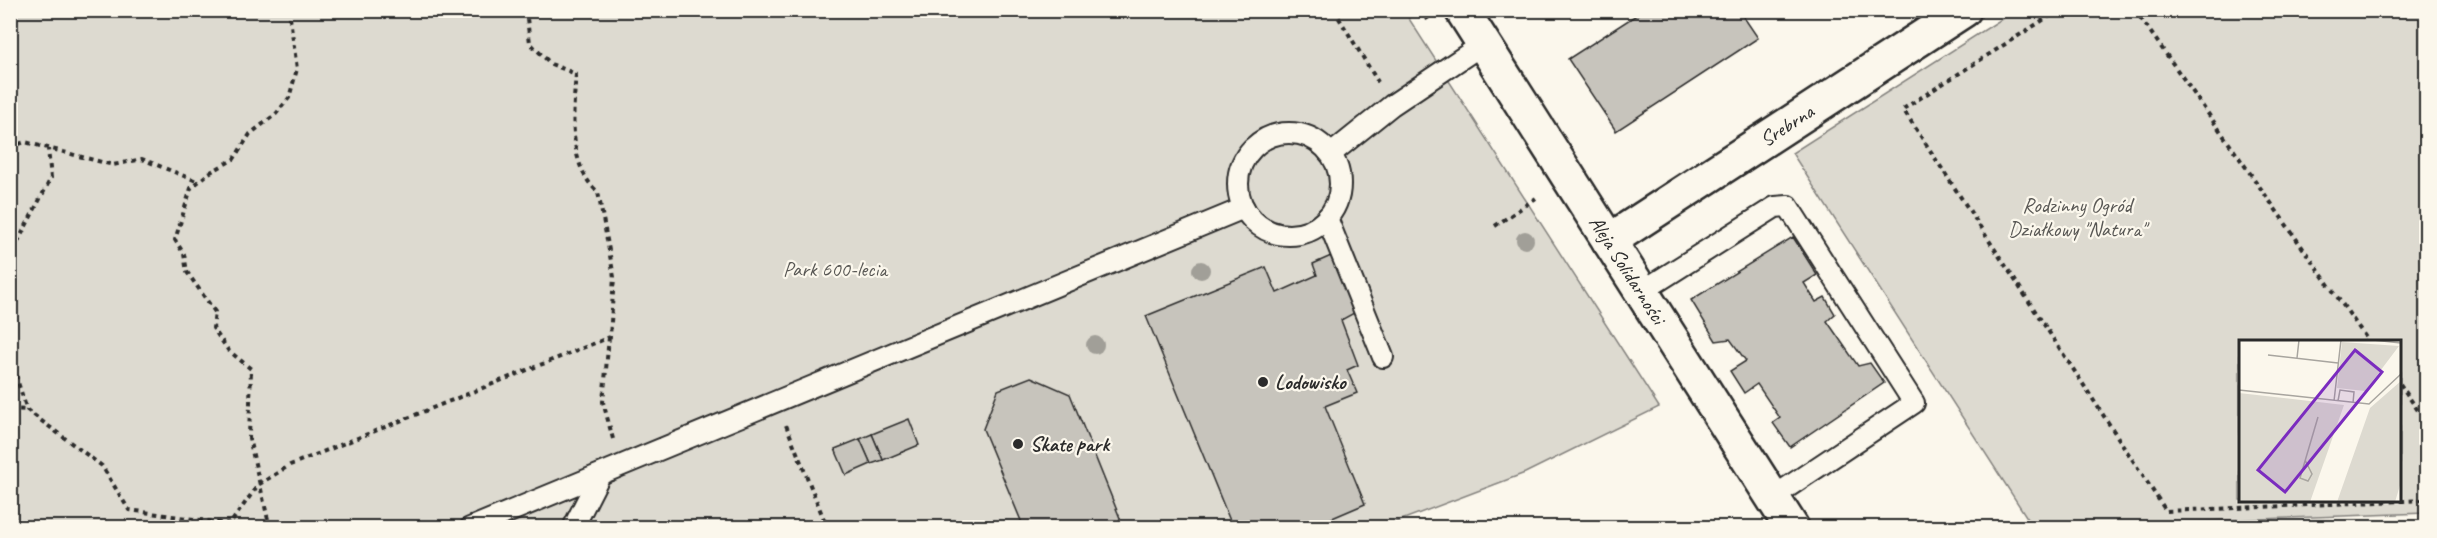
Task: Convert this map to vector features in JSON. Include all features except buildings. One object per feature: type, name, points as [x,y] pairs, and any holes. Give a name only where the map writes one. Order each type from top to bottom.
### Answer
[{"type":"street","name":"Aleja Solidarności","points":[[1462,10],[1792,528]]},
{"type":"street","name":"Srebrna","points":[[1609,241],[1964,10]]},
{"type":"lane","points":[[1331,154],[1392,105],[1483,44]]},
{"type":"lane","points":[[1286,133],[1303,134],[1318,142],[1331,154],[1340,180],[1340,193],[1327,218],[1314,228],[1299,234],[1283,234],[1267,230],[1254,221],[1244,208],[1239,192],[1238,175],[1244,159],[1255,145],[1269,137],[1286,133]]},
{"type":"lane","points":[[1641,292],[1775,207],[1788,206],[1820,255],[1914,403],[1773,497]]},
{"type":"lane","points":[[470,528],[1244,208]]},
{"type":"lane","points":[[1327,218],[1383,357]]},
{"type":"lane","points":[[573,528],[600,475]]},
{"type":"path","points":[[270,528],[258,485],[249,438],[251,369],[228,350],[213,328],[215,312],[187,272],[184,254],[175,240],[191,188],[209,173],[234,159],[250,134],[276,114],[289,98],[297,69],[290,18],[292,10]]},
{"type":"path","points":[[526,10],[530,43],[551,64],[576,74],[572,126],[579,158],[591,186],[598,192],[614,277],[603,402],[621,467]]},
{"type":"path","points":[[1334,10],[1392,105]]},
{"type":"path","points":[[2059,10],[1903,109],[2166,511],[2380,502]]},
{"type":"path","points":[[2134,10],[2368,340]]},
{"type":"path","points":[[10,147],[25,142],[114,165],[142,159],[199,182]]},
{"type":"path","points":[[10,268],[15,247],[51,178],[48,149]]},
{"type":"path","points":[[1495,226],[1539,196]]},
{"type":"path","points":[[10,358],[27,410],[102,466],[129,510],[230,524],[258,485],[290,465],[610,337]]},
{"type":"path","points":[[2401,385],[2427,423]]},
{"type":"path","points":[[777,402],[827,527]]},
{"type":"path","points":[[10,410],[27,410]]},
{"type":"path","points":[[2401,501],[2427,500]]},
{"type":"green space","name":"Park 600-lecia","points":[[10,11],[1404,11],[1659,407],[1525,473],[1383,527],[11,527]]},
{"type":"green space","name":"Rodzinny Ogród Działkowy \"Natura\"","points":[[2014,11],[2426,11],[2426,513],[2033,527],[1792,153]]},
{"type":"place","name":"Lodowisko","points":[[1263,382]]},
{"type":"place","name":"Skate park","points":[[1018,444]]}]
